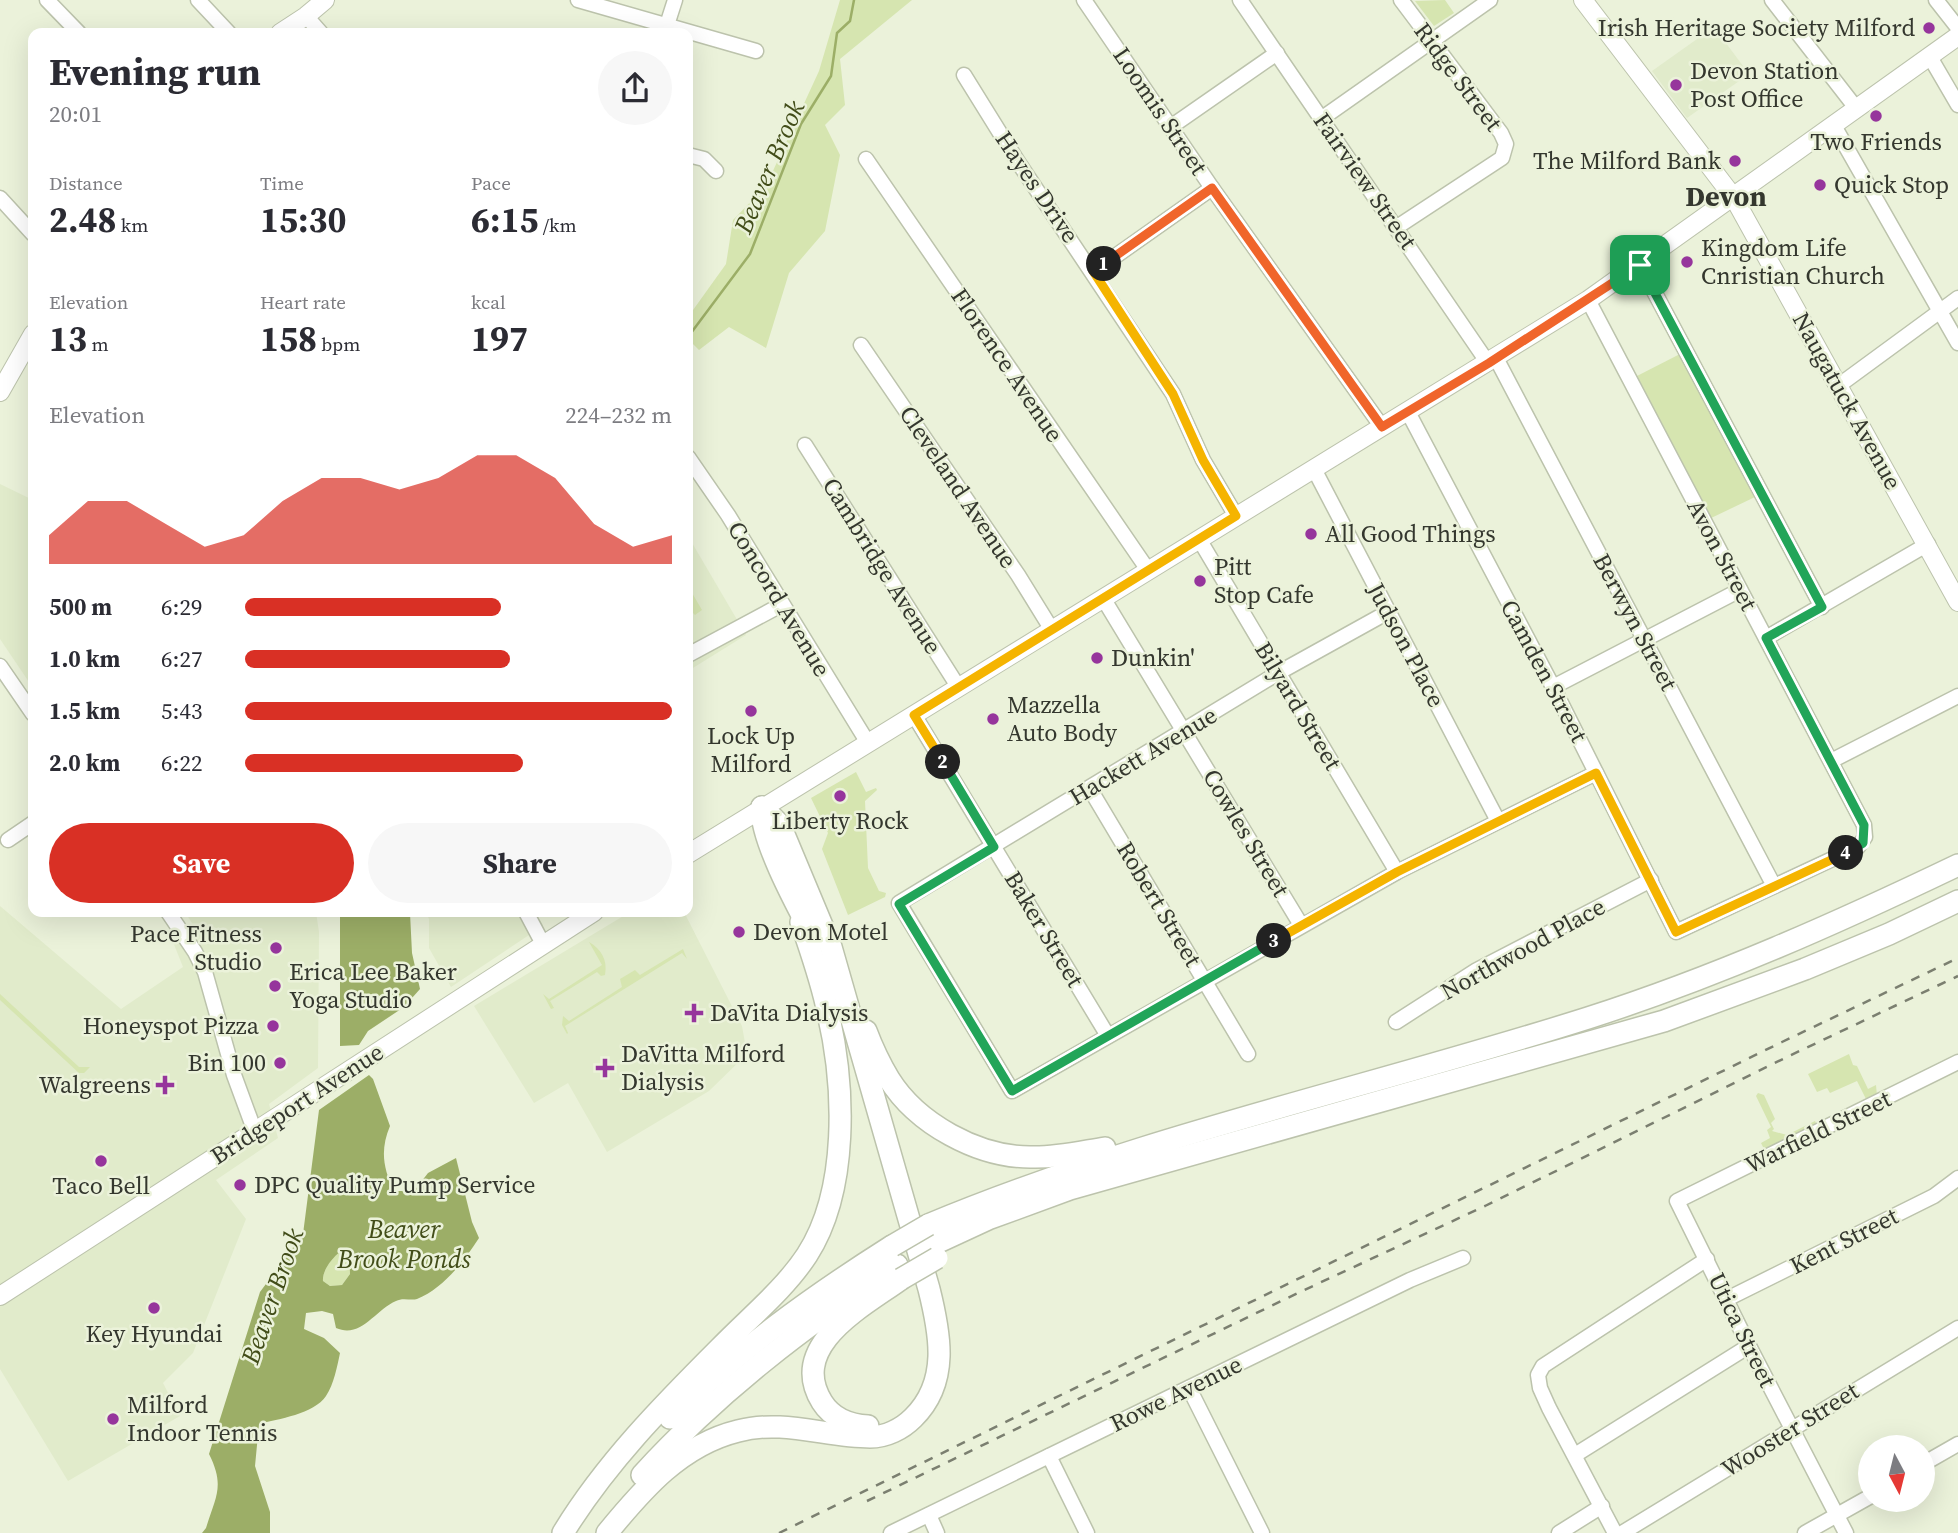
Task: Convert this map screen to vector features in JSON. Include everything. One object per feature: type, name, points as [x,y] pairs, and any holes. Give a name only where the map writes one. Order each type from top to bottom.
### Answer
[{"type":"highway","points":[[762,807],[766,833],[812,934],[862,1082],[922,1294],[929,1332],[928,1377],[912,1406],[885,1424],[858,1426],[828,1409],[818,1394],[814,1373],[817,1352],[827,1335],[897,1264]]},
{"type":"highway","points":[[762,807],[780,825],[870,1041],[890,1081],[913,1107],[943,1131],[973,1147],[1009,1156],[1030,1157],[1170,1140]]},
{"type":"highway","points":[[594,1533],[664,1452],[732,1386],[795,1335],[1002,1194],[1079,1167],[1643,1000],[1806,936],[1958,865]]},
{"type":"highway","points":[[562,1533],[598,1482],[644,1427],[796,1269],[816,1238],[828,1209],[836,1176],[839,1136],[837,1070],[829,1015],[793,896]]},
{"type":"highway","points":[[933,1242],[1070,1189],[1664,1021],[1826,961],[1958,901]]},
{"type":"highway","points":[[607,1533],[655,1478],[704,1443],[735,1432],[767,1427],[880,1436],[910,1421],[921,1410],[934,1387],[939,1360],[939,1328],[831,947]]},
{"type":"highway","points":[[572,1533],[628,1462],[705,1385],[787,1318],[897,1264]]},
{"type":"main road","points":[[288,28],[325,0]]},
{"type":"main road","name":"Naugatuck Avenue","points":[[1583,0],[1734,198],[1928,544],[1953,579],[1958,602]]},
{"type":"main road","points":[[693,851],[1588,300],[1958,36]]},
{"type":"main road","points":[[0,392],[28,343]]},
{"type":"main road","name":"Bridgeport Avenue","points":[[0,1296],[586,917]]},
{"type":"street","points":[[47,0],[74,28]]},
{"type":"street","points":[[198,0],[224,28]]},
{"type":"street","points":[[578,0],[677,28]]},
{"type":"street","points":[[667,25],[675,0]]},
{"type":"street","name":"Loomis Street","points":[[1084,0],[1212,188],[1382,427]]},
{"type":"street","name":"Fairview Street","points":[[1240,0],[1492,360]]},
{"type":"street","name":"Ridge Street","points":[[1397,227],[1502,158],[1506,144],[1501,133],[1401,0]]},
{"type":"street","points":[[1321,119],[1490,0]]},
{"type":"street","points":[[1772,0],[1856,108]]},
{"type":"street","points":[[1936,0],[1958,28]]},
{"type":"street","points":[[306,16],[317,28]]},
{"type":"street","points":[[693,33],[755,51]]},
{"type":"street","points":[[1172,126],[1277,53]]},
{"type":"street","points":[[1930,57],[1958,105]]},
{"type":"street","name":"Hayes Drive","points":[[964,75],[1018,162],[1173,394],[1203,460],[1236,516]]},
{"type":"street","points":[[1833,124],[1958,343]]},
{"type":"street","points":[[693,156],[704,159],[716,171]]},
{"type":"street","name":"Florence Avenue","points":[[866,159],[1149,570]]},
{"type":"street","points":[[1093,271],[1212,188]]},
{"type":"street","points":[[0,198],[28,229]]},
{"type":"street","points":[[1640,265],[1822,607]]},
{"type":"street","points":[[1838,386],[1958,298]]},
{"type":"street","name":"Avon Street","points":[[1588,300],[1864,825],[1865,837],[1858,847],[1774,886]]},
{"type":"street","name":"Cleveland Avenue","points":[[861,345],[1018,575],[1052,630]]},
{"type":"street","name":"Berwyn Street","points":[[1492,360],[1644,639],[1774,886]]},
{"type":"street","name":"Camden Street","points":[[1408,412],[1553,687],[1676,932],[1774,886]]},
{"type":"street","name":"Cambridge Avenue","points":[[805,445],[958,688]]},
{"type":"street","name":"Concord Avenue","points":[[693,464],[868,743]]},
{"type":"street","name":"Judson Place","points":[[1314,469],[1498,821]]},
{"type":"street","name":"Bilyard Street","points":[[1199,539],[1397,872]]},
{"type":"street","points":[[1766,638],[1928,544]]},
{"type":"street","points":[[1553,687],[1740,590]]},
{"type":"street","name":"Cowles Street","points":[[1103,598],[1301,925]]},
{"type":"street","points":[[693,652],[782,605]]},
{"type":"street","name":"Hackett Avenue","points":[[1108,1036],[1012,1091],[899,904],[1278,673],[1388,612]]},
{"type":"street","points":[[0,666],[5,683],[28,708]]},
{"type":"street","points":[[1831,761],[1958,696]]},
{"type":"street","name":"Baker Street","points":[[914,715],[1108,1036]]},
{"type":"street","points":[[1108,1036],[1397,872],[1596,773]]},
{"type":"street","name":"Robert Street","points":[[1090,789],[1248,1054]]},
{"type":"street","points":[[8,840],[28,826]]},
{"type":"street","name":"Northwood Place","points":[[1396,1022],[1477,970],[1651,880]]},
{"type":"street","points":[[171,917],[205,972],[234,1075],[255,1132]]},
{"type":"street","points":[[529,917],[543,944]]},
{"type":"street","name":"Warfield Street","points":[[1677,1201],[1958,1062]]},
{"type":"street","name":"Kent Street","points":[[1727,1299],[1934,1196],[1958,1178]]},
{"type":"street","name":"Utica Street","points":[[1677,1201],[1846,1533]]},
{"type":"street","name":"Rowe Avenue","points":[[891,1533],[1410,1280],[1463,1258]]},
{"type":"street","points":[[1615,1533],[1549,1408],[1539,1385],[1538,1375],[1543,1366],[1707,1259]]},
{"type":"street","name":"Wooster Street","points":[[1622,1533],[1958,1328]]},
{"type":"street","points":[[1575,1455],[1749,1346]]},
{"type":"street","points":[[1189,1388],[1262,1533]]},
{"type":"street","points":[[1936,1457],[1958,1444]]},
{"type":"street","points":[[1049,1456],[1087,1533]]},
{"type":"street","points":[[1804,1533],[1858,1504]]},
{"type":"street","points":[[1559,1533],[1602,1506]]},
{"type":"street","points":[[929,1514],[937,1533]]},
{"type":"shaded area","points":[[840,0],[912,0],[840,59],[845,105],[825,125],[840,155],[825,231],[789,273],[766,348],[729,327],[699,350],[693,344],[693,310],[726,264],[733,220],[766,186],[819,71]]},
{"type":"shaded area","points":[[1445,0],[1454,13],[1434,26],[1415,1]]},
{"type":"shaded area","points":[[1714,27],[1749,74],[1687,118],[1652,71]]},
{"type":"shaded area","points":[[1680,354],[1755,493],[1755,497],[1707,520],[1635,377]]},
{"type":"shaded area","points":[[0,484],[28,498],[28,681],[0,639]]},
{"type":"shaded area","points":[[693,545],[746,635],[693,668]]},
{"type":"shaded area","points":[[693,595],[702,610],[695,615],[693,613]]},
{"type":"shaded area","points":[[856,772],[866,792],[876,788],[877,790],[865,801],[868,868],[879,891],[886,893],[885,897],[848,915],[822,849],[828,833],[811,798]]},
{"type":"shaded area","points":[[0,906],[121,1009],[183,967],[173,942],[195,928],[188,917],[317,917],[319,932],[318,1068],[269,1104],[278,1138],[216,1180],[246,1219],[193,1353],[163,1383],[180,1416],[68,1481],[0,1369]]},
{"type":"shaded area","points":[[428,917],[538,917],[543,925],[530,934],[521,920],[529,935],[451,987],[429,948]]},
{"type":"shaded area","points":[[622,917],[687,917],[742,1026],[747,1054],[709,1091],[607,1152],[568,1083],[534,1103],[474,1006]]},
{"type":"shaded area","points":[[589,942],[603,956],[605,975],[601,976],[597,972],[550,1001],[554,1008],[551,1009],[543,994],[549,999],[602,965]]},
{"type":"shaded area","points":[[683,949],[687,959],[682,953],[565,1026],[567,1034],[562,1025],[563,1016],[569,1021],[622,987],[620,979],[635,970],[640,975]]},
{"type":"shaded area","points":[[0,994],[79,1067],[90,1067],[84,1073],[79,1073],[0,1000]]},
{"type":"shaded area","points":[[1849,1054],[1868,1089],[1876,1085],[1877,1096],[1867,1101],[1857,1081],[1830,1093],[1827,1088],[1817,1092],[1808,1074]]},
{"type":"shaded area","points":[[1758,1093],[1764,1095],[1775,1119],[1771,1123],[1774,1129],[1772,1131],[1787,1135],[1815,1121],[1817,1125],[1765,1151],[1761,1143],[1770,1138],[1767,1130],[1771,1127],[1756,1096]]},
{"type":"shaded area","points":[[340,1252],[349,1255],[350,1274],[342,1285],[330,1286],[323,1281],[324,1273]]},
{"type":"water","points":[[340,917],[410,917],[412,953],[420,989],[404,1007],[368,1031],[359,1045],[340,1046]]},
{"type":"water","name":"Beaver Brook Ponds","points":[[369,1075],[373,1079],[390,1126],[384,1159],[394,1191],[414,1191],[428,1173],[456,1158],[472,1222],[479,1238],[460,1265],[436,1288],[417,1299],[401,1299],[388,1305],[360,1327],[353,1330],[336,1328],[333,1314],[322,1311],[306,1313],[304,1329],[324,1338],[340,1353],[331,1386],[320,1402],[295,1415],[259,1424],[255,1466],[270,1512],[270,1533],[202,1533],[216,1499],[218,1483],[209,1454],[260,1292],[303,1234],[319,1110]],"holes":[[[340,1252],[349,1255],[350,1274],[342,1285],[330,1286],[323,1281],[326,1269]]]},
{"type":"waterway","name":"Beaver Brook","points":[[693,330],[750,254],[801,124],[831,76],[837,33],[850,21],[854,0]]},
{"type":"railway","points":[[779,1533],[1958,958]]},
{"type":"railway","points":[[867,1501],[1485,1206],[1958,976]]},
{"type":"place","name":"Irish Heritage Society Milford","points":[[1929,28]]},
{"type":"place","name":"Devon Station Post Office","points":[[1676,85]]},
{"type":"place","name":"Two Friends","points":[[1876,116]]},
{"type":"place","name":"The Milford Bank","points":[[1735,161]]},
{"type":"place","name":"Quick Stop","points":[[1820,185]]},
{"type":"place","name":"Kingdom Life Cnristian Church","points":[[1687,262]]},
{"type":"place","name":"All Good Things","points":[[1311,534]]},
{"type":"place","name":"Pitt Stop Cafe","points":[[1200,581]]},
{"type":"place","name":"Dunkin'","points":[[1097,658]]},
{"type":"place","name":"Lock Up Milford","points":[[751,711]]},
{"type":"place","name":"Mazzella Auto Body","points":[[993,719]]},
{"type":"place","name":"Liberty Rock","points":[[840,796]]},
{"type":"place","name":"Devon Motel","points":[[739,932]]},
{"type":"place","name":"Pace Fitness Studio","points":[[276,948]]},
{"type":"place","name":"Erica Lee Baker Yoga Studio","points":[[275,986]]},
{"type":"place","name":"DaVita Dialysis","points":[[694,1013]]},
{"type":"place","name":"Honeyspot Pizza","points":[[273,1026]]},
{"type":"place","name":"Bin 100","points":[[280,1063]]},
{"type":"place","name":"DaVitta Milford Dialysis","points":[[605,1068]]},
{"type":"place","name":"Walgreens","points":[[165,1085]]},
{"type":"place","name":"Taco Bell","points":[[101,1161]]},
{"type":"place","name":"DPC Quality Pump Service","points":[[240,1185]]},
{"type":"place","name":"Key Hyundai","points":[[154,1308]]},
{"type":"place","name":"Milford Indoor Tennis","points":[[113,1419]]},
{"type":"district","name":"Devon","points":[[1726,196]]},
{"type":"route","points":[[1212,188],[1382,427],[1489,363],[1640,265],[1822,607],[1766,638],[1864,825],[1863,843],[1676,932],[1596,773],[1397,872],[1012,1091],[899,904],[994,847],[914,715],[1236,516],[1203,460],[1173,394],[1093,271],[1212,188]]}]
